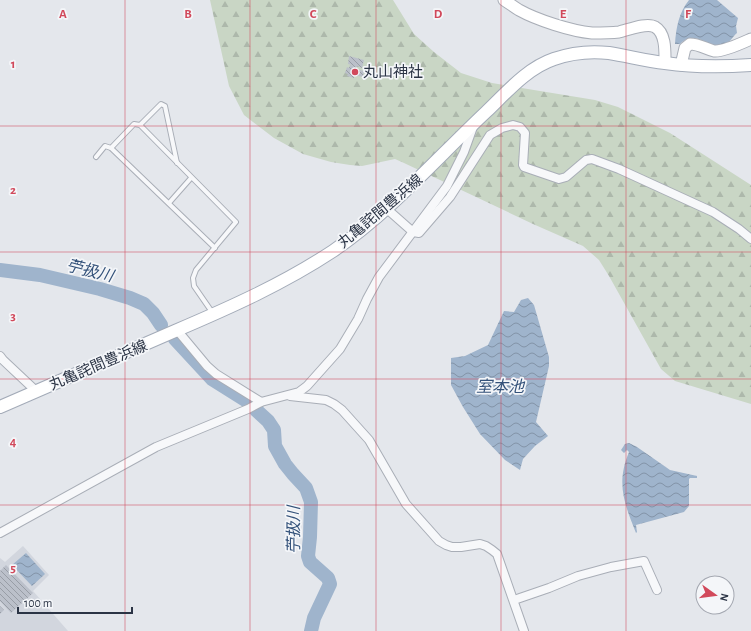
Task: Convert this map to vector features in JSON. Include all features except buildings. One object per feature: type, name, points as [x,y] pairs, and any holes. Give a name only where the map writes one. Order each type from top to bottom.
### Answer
[{"type":"main road","name":"丸亀詫間豊浜線","points":[[0,407],[257,294],[333,251],[387,209],[517,82],[543,64],[554,59],[580,53],[594,52],[681,65],[751,65]]},
{"type":"street","points":[[504,0],[519,10],[574,30],[592,33],[608,33],[650,25],[655,27],[661,33],[664,40],[665,63]]},
{"type":"street","points":[[681,65],[685,48],[690,44],[696,44],[716,51],[723,50],[751,39]]},
{"type":"street","points":[[0,533],[156,447],[248,409],[261,402],[299,392],[307,386],[340,349],[358,319],[379,278],[447,186],[464,152],[475,123]]},
{"type":"street","points":[[387,209],[413,232],[419,233],[450,197],[490,135],[502,128],[513,125],[520,127],[525,133],[524,167],[559,179],[566,177],[586,160],[592,159],[619,169],[713,212],[739,229],[751,239]]},
{"type":"street","points":[[177,330],[207,366],[216,374],[261,402]]},
{"type":"street","points":[[0,356],[36,391]]},
{"type":"street","points":[[285,395],[326,400],[342,410],[369,440],[406,504],[439,541],[452,547],[480,544],[486,546],[497,554],[524,631]]},
{"type":"street","points":[[514,600],[550,588],[578,576],[644,562],[657,590]]},
{"type":"lane","points":[[140,125],[161,104],[165,106],[177,163]]},
{"type":"lane","points":[[111,148],[134,124],[140,125],[236,222],[216,248],[196,270],[193,278],[194,286],[213,314]]},
{"type":"lane","points":[[96,157],[105,146],[111,148],[216,248]]},
{"type":"lane","points":[[169,203],[191,178]]},
{"type":"shaded area","points":[[23,546],[49,575],[33,591],[68,631],[0,631],[0,558],[5,562]]},
{"type":"green space","points":[[210,0],[393,0],[414,34],[461,73],[492,83],[595,100],[618,107],[670,133],[751,185],[751,404],[675,381],[661,369],[599,260],[583,246],[395,159],[362,166],[331,162],[303,154],[274,138],[244,115],[229,86]]},
{"type":"water","points":[[689,0],[717,0],[738,18],[736,26],[737,33],[727,43],[719,46],[692,38],[686,39],[680,44],[675,44],[679,20]]},
{"type":"water","name":"室本池","points":[[528,298],[534,305],[549,357],[549,366],[536,422],[548,436],[535,446],[523,459],[520,470],[505,460],[480,434],[463,407],[451,385],[451,358],[465,356],[488,345],[504,311],[514,312],[521,300]]},
{"type":"water","points":[[629,443],[670,470],[697,476],[697,478],[689,479],[689,506],[684,512],[636,525],[636,533],[625,502],[622,483],[625,463],[629,452],[627,450],[624,453],[621,450],[625,444]]},
{"type":"water","points":[[26,553],[45,574],[32,586],[12,565]]},
{"type":"waterway","name":"苧扱川","points":[[0,270],[40,275],[100,289],[130,298],[144,304],[153,313],[161,325]]},
{"type":"waterway","name":"苧扱川","points":[[175,339],[212,379],[247,401]]},
{"type":"waterway","name":"苧扱川","points":[[256,410],[268,421],[274,430],[275,446],[285,464],[306,488],[311,502],[308,556],[310,562],[328,578],[330,584],[314,618],[311,631]]},
{"type":"place","name":"丸山神社","points":[[355,72]]}]
